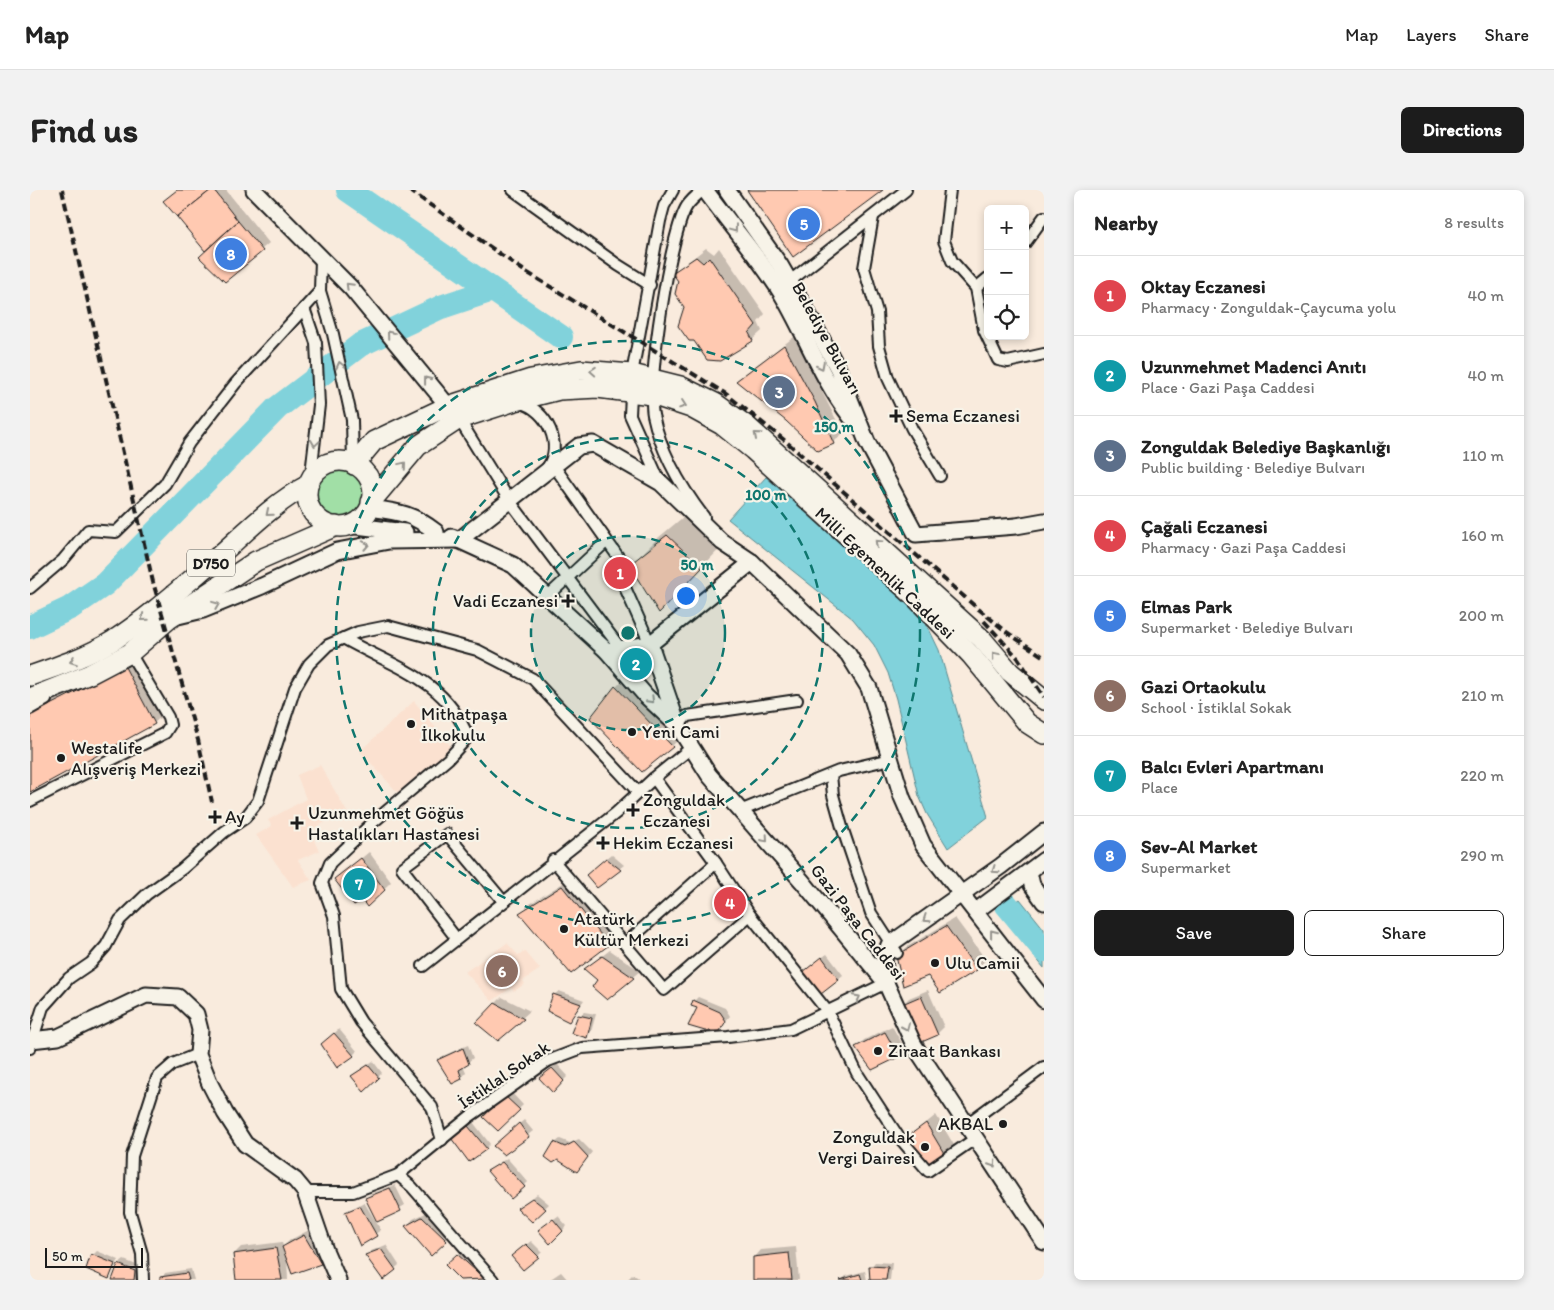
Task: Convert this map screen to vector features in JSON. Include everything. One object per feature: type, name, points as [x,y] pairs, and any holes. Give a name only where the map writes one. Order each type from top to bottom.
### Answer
[{"type":"highway","name":"D750","points":[[30,676],[80,658],[113,640],[141,621],[272,510],[309,483],[322,466],[332,462],[343,461],[353,464],[374,441],[454,413],[547,375],[581,370],[652,386],[680,386],[715,403],[747,426],[982,640],[1010,672],[1044,700]]},
{"type":"highway","name":"D750","points":[[30,698],[90,674],[130,653],[148,640],[169,619],[256,561],[362,518],[370,505],[418,446],[454,413],[559,390],[598,388],[631,382]]},
{"type":"highway","name":"Milli Egemenlik Caddesi","points":[[652,386],[722,425],[753,450],[915,597],[971,655],[1027,723],[1044,734]]},
{"type":"highway","points":[[353,464],[369,478],[372,488],[370,505]]},
{"type":"highway","points":[[309,483],[308,504],[314,514],[322,521],[342,526]]},
{"type":"street","points":[[254,190],[321,260],[352,288],[454,413],[509,500],[569,578],[614,650],[650,644],[752,562]]},
{"type":"street","points":[[513,190],[618,265],[650,285]]},
{"type":"street","points":[[661,483],[630,415],[631,382],[650,285],[660,221],[664,206],[673,190]]},
{"type":"street","points":[[704,190],[687,206],[680,223],[671,259],[652,386],[653,414],[659,438],[680,482],[722,542]]},
{"type":"street","name":"Belediye Bulvarı","points":[[704,190],[784,285]]},
{"type":"street","name":"Belediye Bulvarı","points":[[727,190],[784,285],[834,394],[861,428],[916,534],[1016,526],[1044,521]]},
{"type":"street","points":[[784,285],[906,190]]},
{"type":"street","points":[[950,190],[944,241],[952,261],[976,288],[984,330],[998,360],[1008,362],[1044,354]]},
{"type":"street","points":[[873,217],[864,268],[877,312],[879,346],[892,386],[912,429],[940,476]]},
{"type":"street","points":[[1029,238],[1044,217]]},
{"type":"street","points":[[321,260],[320,292],[333,334],[352,420],[353,464]]},
{"type":"street","points":[[976,288],[984,281]]},
{"type":"street","points":[[30,588],[63,560],[88,530],[116,532],[165,484],[189,444],[235,384],[320,292]]},
{"type":"street","points":[[304,308],[316,343],[319,405],[309,483]]},
{"type":"street","points":[[515,401],[532,406],[540,413],[548,425],[554,448],[553,460],[549,470]]},
{"type":"street","points":[[169,619],[211,606],[336,551],[389,540],[458,540],[579,446],[593,444],[661,483],[722,542],[752,562],[848,654],[869,688],[902,797],[924,845],[1044,1000]]},
{"type":"street","points":[[549,470],[624,565],[624,583],[650,644],[678,726],[687,716],[797,700]]},
{"type":"street","points":[[370,505],[418,518],[436,532]]},
{"type":"street","points":[[342,526],[392,532],[436,532]]},
{"type":"street","name":"Gazi Paşa Caddesi","points":[[436,532],[512,565],[547,598],[614,650],[646,696],[678,726],[709,775],[802,881],[886,983],[914,1045],[1043,1239]]},
{"type":"street","points":[[547,598],[606,542]]},
{"type":"street","points":[[31,1044],[43,1007],[68,978],[91,963],[106,946],[120,920],[148,894],[182,870],[224,832],[245,818],[258,801],[295,688],[309,664],[328,645],[343,638],[358,632],[388,626],[459,644],[512,666],[533,679],[638,791]]},
{"type":"street","points":[[343,638],[429,684],[455,710],[468,737],[448,759],[370,825],[330,862],[322,883],[334,916],[341,989],[361,1022],[432,1107],[442,1140]]},
{"type":"street","points":[[30,800],[165,733],[170,725],[168,717],[130,653]]},
{"type":"street","points":[[1010,672],[1044,688]]},
{"type":"street","points":[[30,709],[90,674]]},
{"type":"street","points":[[1027,723],[1044,745]]},
{"type":"street","points":[[423,966],[553,860],[616,813],[638,791],[691,748]]},
{"type":"street","points":[[740,811],[831,775],[891,759]]},
{"type":"street","points":[[831,775],[833,795],[842,827],[871,913],[893,949]]},
{"type":"street","points":[[654,778],[716,862],[750,915],[828,1012],[857,1073],[898,1136],[928,1171],[976,1138]]},
{"type":"street","points":[[886,983],[884,958],[893,949],[962,893],[1044,832]]},
{"type":"street","points":[[456,938],[402,868],[447,834],[503,901]]},
{"type":"street","points":[[553,860],[664,990],[750,915]]},
{"type":"street","points":[[976,910],[1044,860]]},
{"type":"street","points":[[625,944],[716,862]]},
{"type":"street","points":[[1029,872],[1032,885],[1044,902]]},
{"type":"street","name":"İstiklal Sokak","points":[[305,1192],[353,1192],[398,1175],[548,1061],[582,1048],[719,1038],[790,1029],[886,983]]},
{"type":"street","points":[[31,1044],[58,1037],[146,995],[178,997],[196,1014],[200,1030],[198,1054],[210,1084],[225,1113],[245,1144],[295,1180],[305,1192],[325,1250],[338,1280]]},
{"type":"street","points":[[143,1280],[142,1254],[130,1212],[132,1156],[157,1078],[173,1064],[198,1054]]},
{"type":"street","points":[[967,1124],[1044,1067]]},
{"type":"street","points":[[398,1175],[412,1187],[493,1280]]},
{"type":"shaded area","name":"Mithatpaşa İlkokulu","points":[[414,701],[452,748],[398,793],[360,751]]},
{"type":"shaded area","name":"Uzunmehmet Göğüs Hastalıkları Hastanesi","points":[[320,765],[347,812],[309,830],[319,851],[298,860],[311,880],[293,887],[256,835],[272,826],[268,820],[306,799],[297,775]]},
{"type":"shaded area","points":[[507,943],[518,955],[525,951],[540,969],[523,981],[525,984],[514,991],[511,988],[492,1001],[465,972]]},
{"type":"green space","points":[[334,465],[346,465],[356,469],[365,478],[369,500],[361,515],[346,523],[334,523],[324,519],[315,510],[311,500],[311,488],[315,478],[324,469]]},
{"type":"water","points":[[766,477],[917,613],[929,629],[939,650],[988,817],[948,848],[927,814],[919,796],[896,699],[888,673],[874,645],[853,619],[728,519]]},
{"type":"water","points":[[1020,899],[1044,929],[1044,968],[1000,914]]},
{"type":"building","points":[[177,190],[211,190],[177,217],[163,201]]},
{"type":"building","points":[[211,190],[214,190],[238,221],[205,251],[177,217]]},
{"type":"building","points":[[747,190],[883,190],[793,257]]},
{"type":"building","points":[[238,221],[263,251],[225,282],[199,257]]},
{"type":"building","points":[[696,257],[703,263],[709,257],[756,325],[749,333],[753,341],[720,361],[707,360],[694,341],[689,341],[678,326],[684,307],[675,294],[678,281],[672,273]]},
{"type":"building","points":[[784,345],[815,402],[834,444],[818,451],[786,421],[736,381]]},
{"type":"building","points":[[667,535],[702,568],[659,613],[629,565]]},
{"type":"building","name":"Westalife Alışveriş Merkezi","points":[[125,667],[155,724],[30,792],[30,715]]},
{"type":"building","name":"Yeni Cami","points":[[615,686],[673,747],[642,772],[590,718]]},
{"type":"building","points":[[361,858],[385,890],[367,907],[362,900],[354,905],[334,879]]},
{"type":"building","points":[[606,858],[621,870],[597,888],[586,875]]},
{"type":"building","name":"Atatürk Kültür Merkezi","points":[[562,886],[609,945],[571,974],[519,913]]},
{"type":"building","name":"Ulu Camii","points":[[946,926],[977,970],[940,993],[928,976],[903,986],[896,956]]},
{"type":"building","points":[[602,956],[634,978],[607,1000],[592,987],[597,980],[584,969]]},
{"type":"building","points":[[822,957],[839,980],[821,994],[803,972]]},
{"type":"building","points":[[553,994],[581,1004],[569,1022],[547,1011]]},
{"type":"building","points":[[921,996],[938,1035],[917,1044],[900,1005]]},
{"type":"building","points":[[693,1000],[720,1012],[726,1021],[720,1031],[705,1031],[688,1026],[697,1008],[691,1006]]},
{"type":"building","points":[[495,1003],[524,1019],[498,1041],[476,1023]]},
{"type":"building","points":[[578,1015],[592,1018],[587,1038],[571,1033]]},
{"type":"building","points":[[885,1032],[899,1057],[872,1070],[855,1047]]},
{"type":"building","points":[[334,1033],[354,1056],[337,1068],[321,1044]]},
{"type":"building","points":[[463,1048],[469,1064],[459,1070],[462,1079],[452,1084],[437,1060]]},
{"type":"building","points":[[368,1065],[379,1078],[364,1092],[351,1076]]},
{"type":"building","points":[[552,1068],[564,1081],[553,1093],[539,1078]]},
{"type":"building","points":[[505,1096],[520,1110],[498,1131],[483,1117]]},
{"type":"building","points":[[519,1123],[529,1137],[504,1155],[493,1146]]},
{"type":"building","name":"Zonguldak Vergi Dairesi","points":[[926,1123],[945,1155],[925,1165],[903,1140]]},
{"type":"building","points":[[468,1126],[487,1149],[469,1162],[451,1138]]},
{"type":"building","points":[[554,1142],[565,1147],[574,1142],[588,1157],[577,1172],[558,1160],[553,1163],[545,1157]]},
{"type":"building","points":[[502,1162],[525,1187],[511,1199],[487,1171]]},
{"type":"building","points":[[390,1188],[401,1211],[377,1222],[365,1198]]},
{"type":"building","points":[[532,1198],[546,1209],[532,1222],[517,1208]]},
{"type":"building","points":[[360,1206],[377,1236],[360,1246],[345,1212]]},
{"type":"building","points":[[422,1217],[447,1241],[431,1256],[405,1226]]},
{"type":"building","points":[[553,1219],[563,1231],[550,1244],[538,1230]]},
{"type":"building","points":[[304,1235],[321,1264],[292,1274],[282,1247]]},
{"type":"building","points":[[526,1244],[539,1257],[523,1270],[511,1256]]},
{"type":"building","points":[[276,1248],[282,1280],[236,1280],[233,1254]]},
{"type":"building","points":[[381,1249],[396,1270],[383,1280],[365,1255]]},
{"type":"building","points":[[789,1253],[792,1280],[753,1280],[753,1257]]},
{"type":"building","points":[[91,1254],[115,1264],[109,1279],[86,1269]]},
{"type":"building","points":[[457,1254],[485,1279],[460,1280],[445,1265]]},
{"type":"building","points":[[118,1264],[135,1271],[134,1280],[112,1280]]},
{"type":"building","points":[[869,1266],[888,1267],[886,1280],[870,1280]]},
{"type":"building","points":[[187,1273],[189,1280],[160,1280],[160,1277]]},
{"type":"building","points":[[860,1274],[862,1280],[840,1280]]},
{"type":"waterway","points":[[348,190],[561,337]]},
{"type":"waterway","points":[[30,627],[70,608],[105,584],[277,408],[360,345],[441,307],[492,290]]},
{"type":"waterway","points":[[1006,904],[1044,950]]},
{"type":"railway","points":[[62,190],[153,582],[198,740],[212,802]]},
{"type":"railway","points":[[409,190],[523,270],[726,394],[783,439],[976,607],[1008,633],[1044,657]]},
{"type":"railway","points":[[984,621],[1018,658],[1044,697]]},
{"type":"place","name":"Elmas Park","points":[[804,224]]},
{"type":"place","name":"Sev-Al Market","points":[[231,254]]},
{"type":"place","name":"Zonguldak Belediye Başkanlığı","points":[[779,392]]},
{"type":"place","name":"Sema Eczanesi","points":[[896,416]]},
{"type":"place","name":"Oktay Eczanesi","points":[[620,573]]},
{"type":"place","name":"Vadi Eczanesi","points":[[568,601]]},
{"type":"place","name":"Uzunmehmet Madenci Anıtı","points":[[636,664]]},
{"type":"place","name":"Mithatpaşa İlkokulu","points":[[411,724]]},
{"type":"place","name":"Yeni Cami","points":[[632,732]]},
{"type":"place","name":"Westalife Alışveriş Merkezi","points":[[61,758]]},
{"type":"place","name":"Zonguldak Eczanesi","points":[[633,810]]},
{"type":"place","name":"Ay","points":[[215,817]]},
{"type":"place","name":"Uzunmehmet Göğüs Hastalıkları Hastanesi","points":[[297,823]]},
{"type":"place","name":"Hekim Eczanesi","points":[[603,843]]},
{"type":"place","name":"Balcı Evleri Apartmanı","points":[[359,884]]},
{"type":"place","name":"Çağali Eczanesi","points":[[730,903]]},
{"type":"place","name":"Atatürk Kültür Merkezi","points":[[564,929]]},
{"type":"place","name":"Ulu Camii","points":[[935,963]]},
{"type":"place","name":"Gazi Ortaokulu","points":[[502,971]]},
{"type":"place","name":"Ziraat Bankası","points":[[878,1051]]},
{"type":"place","name":"AKBAL","points":[[1003,1124]]},
{"type":"place","name":"Zonguldak Vergi Dairesi","points":[[925,1147]]}]
